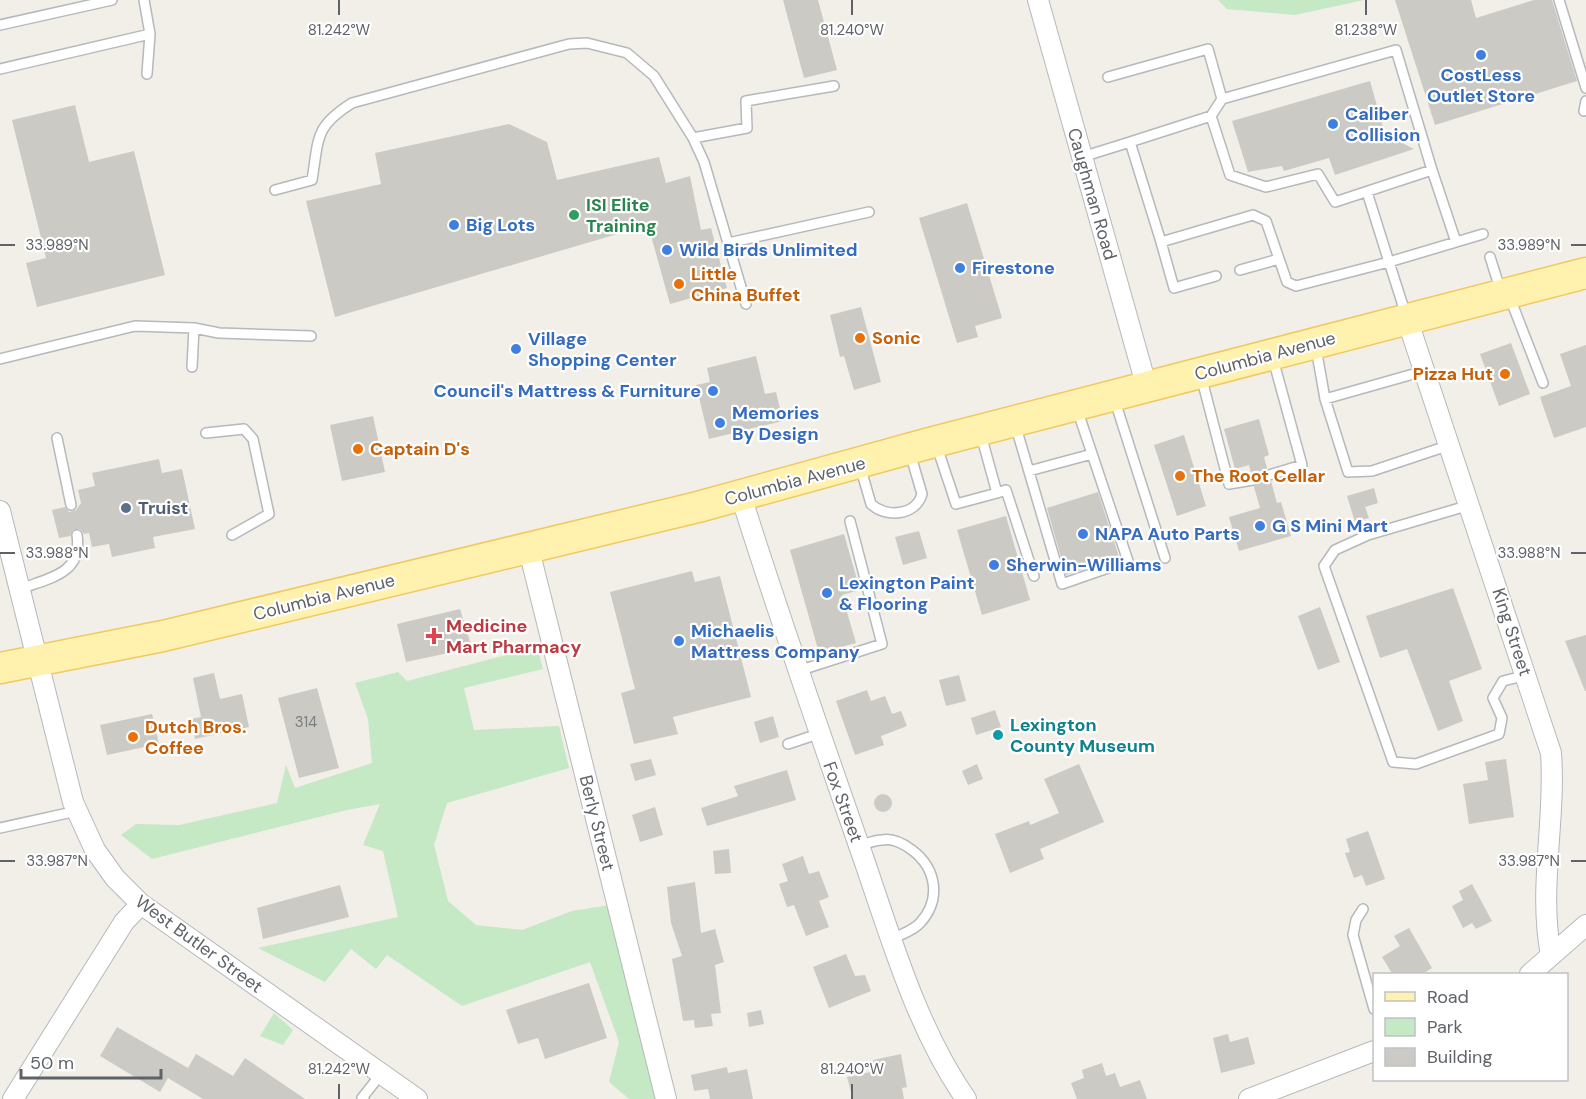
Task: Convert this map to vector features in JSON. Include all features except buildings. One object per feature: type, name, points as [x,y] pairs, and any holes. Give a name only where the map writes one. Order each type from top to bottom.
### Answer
[{"type":"main road","name":"Columbia Avenue","points":[[0,668],[163,636],[741,496],[980,430],[1586,273]]},
{"type":"street","name":"Caughman Road","points":[[1038,0],[1147,388]]},
{"type":"street","name":"King Street","points":[[1407,319],[1551,753],[1553,783],[1545,903],[1551,955]]},
{"type":"street","name":"Fox Street","points":[[741,496],[818,734],[892,939],[940,1059],[966,1099]]},
{"type":"street","name":"West Butler Street","points":[[0,511],[77,811],[95,850],[115,878],[141,904],[417,1099]]},
{"type":"street","name":"Berly Street","points":[[528,546],[666,1099]]},
{"type":"street","points":[[13,1099],[124,922],[141,904]]},
{"type":"street","points":[[1532,973],[1586,925]]},
{"type":"street","points":[[1249,1099],[1373,1051]]},
{"type":"lane","points":[[0,25],[112,0]]},
{"type":"lane","points":[[144,0],[150,34],[147,74]]},
{"type":"lane","points":[[1559,0],[1586,88]]},
{"type":"lane","points":[[0,69],[150,34]]},
{"type":"lane","points":[[275,190],[312,180],[322,127],[334,114],[352,103],[569,44],[587,43],[607,46],[627,53],[654,76],[693,138],[704,162],[746,304]]},
{"type":"lane","points":[[1108,77],[1208,49],[1222,99]]},
{"type":"lane","points":[[1082,157],[1211,116],[1222,99],[1396,50],[1455,243]]},
{"type":"lane","points":[[693,138],[747,128],[746,101],[834,86]]},
{"type":"lane","points":[[1211,116],[1230,175],[1266,187],[1318,174],[1335,202],[1432,170]]},
{"type":"lane","points":[[1130,142],[1174,288],[1216,276]]},
{"type":"lane","points":[[1367,192],[1407,319]]},
{"type":"lane","points":[[728,243],[869,212]]},
{"type":"lane","points":[[1161,242],[1253,215],[1266,221],[1287,282],[1296,286],[1483,234]]},
{"type":"lane","points":[[1490,257],[1543,383]]},
{"type":"lane","points":[[1240,270],[1279,258]]},
{"type":"lane","points":[[0,359],[135,326],[194,328],[219,333],[310,336]]},
{"type":"lane","points":[[192,367],[194,328]]},
{"type":"lane","points":[[1315,344],[1325,399],[1348,472],[1372,471],[1450,445]]},
{"type":"lane","points":[[1269,475],[1302,465],[1272,355]]},
{"type":"lane","points":[[1325,399],[1425,370]]},
{"type":"lane","points":[[1201,374],[1229,484],[1253,480]]},
{"type":"lane","points":[[1114,396],[1165,558]]},
{"type":"lane","points":[[1014,422],[1062,584],[1128,561],[1076,406]]},
{"type":"lane","points":[[206,433],[244,429],[252,439],[269,514],[232,535]]},
{"type":"lane","points":[[980,430],[997,493]]},
{"type":"lane","points":[[57,438],[71,506]]},
{"type":"lane","points":[[860,463],[871,504],[885,513],[897,513],[915,506],[922,494],[922,446]]},
{"type":"lane","points":[[922,446],[956,504],[1006,490],[1034,576]]},
{"type":"lane","points":[[1029,471],[1092,454]]},
{"type":"lane","points":[[1470,505],[1368,535],[1335,549],[1324,566],[1393,762],[1416,764],[1499,734],[1502,718],[1493,698],[1503,681],[1527,675]]},
{"type":"lane","points":[[798,671],[882,644],[850,521]]},
{"type":"lane","points":[[20,589],[70,567],[79,549],[77,535]]},
{"type":"lane","points":[[788,744],[818,734]]},
{"type":"lane","points":[[0,828],[77,811]]},
{"type":"lane","points":[[859,846],[882,839],[894,841],[915,853],[932,873],[934,889],[928,911],[911,930],[892,939]]},
{"type":"lane","points":[[1363,909],[1356,920],[1353,935],[1373,1005]]},
{"type":"lane","points":[[364,1099],[362,1098],[381,1074]]},
{"type":"green space","points":[[1218,0],[1364,0],[1295,15],[1227,9]]},
{"type":"green space","points":[[537,647],[543,669],[464,688],[474,730],[559,726],[569,768],[447,803],[434,845],[448,901],[476,925],[522,930],[572,911],[617,904],[666,1099],[629,1099],[609,1082],[619,1042],[590,962],[462,1006],[387,955],[376,969],[351,949],[325,982],[258,948],[398,917],[383,851],[363,845],[380,804],[347,810],[152,859],[121,835],[136,824],[179,825],[277,803],[286,765],[295,788],[372,763],[368,719],[355,683],[398,672],[407,681]]},
{"type":"green space","points":[[274,1013],[293,1030],[283,1045],[260,1036]]},
{"type":"place","name":"CostLess Outlet Store","points":[[1481,55]]},
{"type":"place","name":"Caliber Collision","points":[[1333,124]]},
{"type":"place","name":"ISI Elite Training","points":[[574,215]]},
{"type":"place","name":"Big Lots","points":[[454,225]]},
{"type":"place","name":"Wild Birds Unlimited","points":[[667,250]]},
{"type":"place","name":"Firestone","points":[[960,268]]},
{"type":"place","name":"Little China Buffet","points":[[679,284]]},
{"type":"place","name":"Sonic","points":[[860,338]]},
{"type":"place","name":"Village Shopping Center","points":[[516,349]]},
{"type":"place","name":"Pizza Hut","points":[[1505,374]]},
{"type":"place","name":"Council's Mattress & Furniture","points":[[713,391]]},
{"type":"place","name":"Memories By Design","points":[[720,423]]},
{"type":"place","name":"Captain D's","points":[[358,449]]},
{"type":"place","name":"The Root Cellar","points":[[1180,476]]},
{"type":"place","name":"Truist","points":[[126,508]]},
{"type":"place","name":"G S Mini Mart","points":[[1260,526]]},
{"type":"place","name":"NAPA Auto Parts","points":[[1083,534]]},
{"type":"place","name":"Sherwin-Williams","points":[[994,565]]},
{"type":"place","name":"Lexington Paint & Flooring","points":[[827,593]]},
{"type":"place","name":"Medicine Mart Pharmacy","points":[[434,636]]},
{"type":"place","name":"Michaelis Mattress Company","points":[[679,641]]},
{"type":"place","name":"Lexington County Museum","points":[[998,735]]},
{"type":"place","name":"Dutch Bros. Coffee","points":[[133,737]]}]
